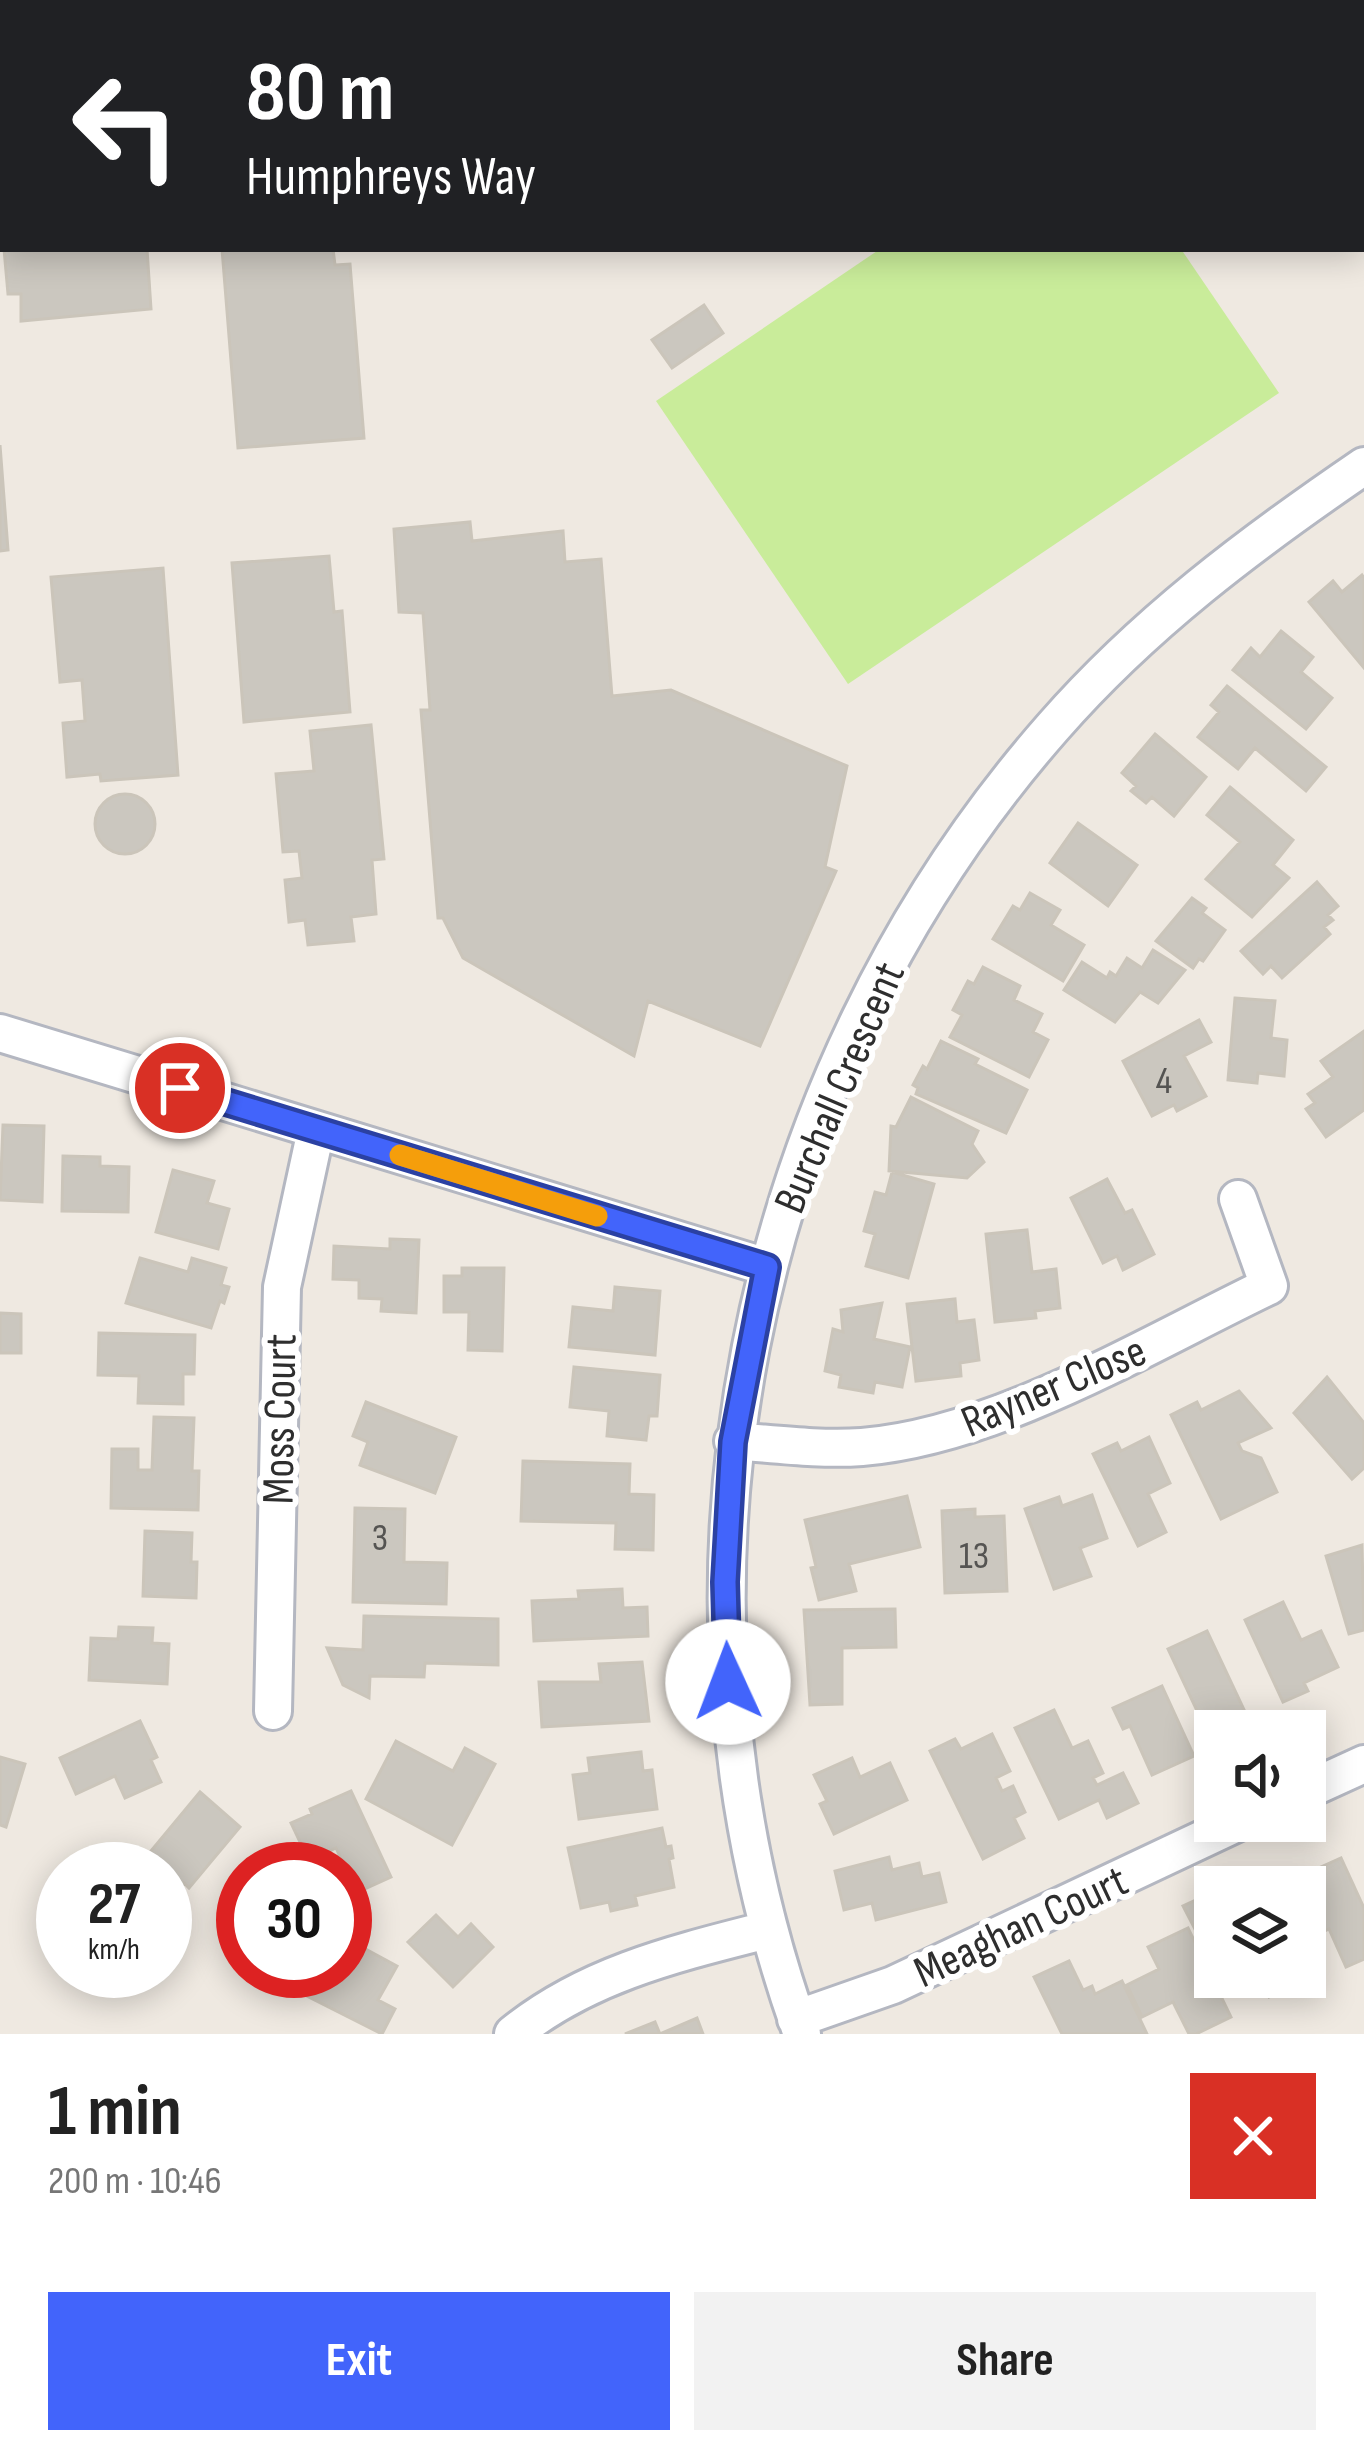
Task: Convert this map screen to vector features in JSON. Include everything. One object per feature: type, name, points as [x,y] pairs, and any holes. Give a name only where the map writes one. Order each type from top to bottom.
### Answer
[{"type":"street","name":"Burchall Crescent","points":[[799,2026],[767,1930],[743,1819],[729,1715],[725,1582],[733,1442],[767,1267],[799,1159],[852,1030],[930,892],[980,819],[1054,726],[1162,617],[1273,528],[1364,466]]},
{"type":"street","points":[[0,1033],[767,1267]]},
{"type":"street","name":"Moss Court","points":[[273,1712],[280,1306],[287,1246],[316,1130]]},
{"type":"street","name":"Rayner Close","points":[[733,1442],[861,1447],[947,1432],[1034,1400],[1269,1286],[1238,1199]]},
{"type":"street","points":[[1326,1781],[1364,1763]]},
{"type":"street","name":"Meaghan Court","points":[[799,2026],[1196,1842]]},
{"type":"street","points":[[513,2034],[562,1999],[614,1975],[767,1930]]},
{"type":"green space","points":[[876,252],[1183,252],[1279,393],[848,684],[656,401]]},
{"type":"building","points":[[4,252],[147,252],[151,309],[21,321],[21,294],[8,294]]},
{"type":"building","points":[[222,252],[333,252],[335,265],[350,264],[364,438],[238,448]]},
{"type":"building","points":[[704,305],[723,333],[672,368],[652,340]]},
{"type":"building","points":[[0,445],[8,550],[0,551]]},
{"type":"building","points":[[470,522],[472,541],[563,531],[565,562],[601,559],[612,696],[671,690],[847,766],[825,867],[836,871],[760,1046],[648,1001],[634,1056],[463,958],[443,918],[438,918],[421,710],[430,710],[423,613],[399,612],[394,529]]},
{"type":"building","points":[[329,556],[334,612],[342,611],[350,712],[244,722],[232,563]]},
{"type":"building","points":[[163,568],[178,775],[101,781],[100,774],[67,777],[63,723],[85,721],[82,680],[60,682],[51,577]]},
{"type":"building","points":[[1362,575],[1364,668],[1309,602],[1333,581],[1342,592]]},
{"type":"building","points":[[1281,631],[1313,657],[1301,672],[1332,698],[1306,729],[1233,670],[1251,648],[1260,657]]},
{"type":"building","points":[[1227,686],[1326,767],[1306,791],[1255,748],[1238,769],[1198,737],[1219,712],[1211,705]]},
{"type":"building","points":[[371,725],[384,859],[372,860],[376,914],[351,917],[354,941],[308,945],[305,920],[289,922],[285,880],[302,878],[299,851],[283,852],[276,774],[314,771],[310,731]]},
{"type":"building","points":[[1155,734],[1206,777],[1174,816],[1152,797],[1146,803],[1131,791],[1136,786],[1122,773]]},
{"type":"building","points":[[1230,787],[1293,840],[1273,865],[1289,878],[1252,917],[1206,879],[1240,842],[1207,815]]},
{"type":"building","points":[[125,794],[146,803],[155,824],[146,845],[125,854],[104,845],[95,824],[104,803]]},
{"type":"building","points":[[1078,823],[1137,865],[1108,906],[1050,863]]},
{"type":"building","points":[[1317,882],[1338,906],[1328,915],[1333,920],[1324,927],[1330,934],[1282,978],[1271,966],[1263,974],[1241,951]]},
{"type":"building","points":[[1030,893],[1060,910],[1051,925],[1084,945],[1063,981],[993,939],[1013,906],[1020,910]]},
{"type":"building","points":[[1192,898],[1206,908],[1202,913],[1225,930],[1193,968],[1156,941]]},
{"type":"building","points":[[1153,950],[1185,970],[1158,1003],[1140,992],[1115,1022],[1064,990],[1082,962],[1107,978],[1110,972],[1116,976],[1127,958],[1142,968]]},
{"type":"building","points":[[983,967],[1020,986],[1014,1000],[1042,1014],[1033,1032],[1048,1040],[1029,1077],[950,1037],[962,1015],[953,1010],[968,981],[974,984]]},
{"type":"building","points":[[1235,998],[1275,1001],[1271,1038],[1287,1040],[1284,1076],[1258,1073],[1257,1083],[1228,1080]]},
{"type":"building","points":[[1199,1020],[1211,1042],[1184,1056],[1206,1096],[1177,1111],[1174,1105],[1152,1116],[1123,1061]]},
{"type":"building","points":[[1364,1031],[1364,1110],[1326,1137],[1306,1109],[1315,1103],[1308,1094],[1333,1077],[1321,1061]]},
{"type":"building","points":[[941,1041],[1027,1090],[1006,1133],[916,1094],[918,1088],[913,1085]]},
{"type":"building","points":[[911,1097],[978,1131],[972,1144],[984,1162],[967,1178],[889,1171],[891,1126],[896,1127]]},
{"type":"building","points":[[3,1125],[44,1126],[42,1202],[0,1200]]},
{"type":"building","points":[[63,1156],[100,1157],[100,1166],[129,1167],[128,1212],[62,1211]]},
{"type":"building","points":[[173,1170],[214,1181],[207,1203],[229,1209],[218,1249],[156,1232]]},
{"type":"building","points":[[892,1172],[934,1184],[908,1278],[866,1266],[875,1234],[864,1231],[875,1192],[886,1195]]},
{"type":"building","points":[[1107,1179],[1125,1213],[1132,1210],[1154,1254],[1123,1270],[1117,1256],[1103,1263],[1071,1198]]},
{"type":"building","points":[[1027,1230],[1032,1272],[1056,1269],[1060,1308],[1035,1311],[1036,1318],[995,1322],[986,1234]]},
{"type":"building","points":[[390,1239],[419,1240],[416,1313],[381,1311],[382,1299],[359,1298],[359,1280],[333,1279],[334,1246],[390,1249]]},
{"type":"building","points":[[140,1258],[188,1272],[192,1258],[226,1268],[221,1285],[229,1287],[211,1328],[126,1303]]},
{"type":"building","points":[[462,1268],[504,1268],[502,1351],[468,1350],[469,1312],[444,1312],[444,1276],[462,1276]]},
{"type":"building","points":[[615,1287],[660,1291],[655,1355],[569,1347],[573,1307],[613,1311]]},
{"type":"building","points":[[955,1299],[957,1322],[974,1320],[979,1360],[960,1363],[961,1376],[916,1381],[907,1304]]},
{"type":"building","points":[[882,1303],[874,1339],[910,1347],[902,1387],[875,1382],[873,1393],[839,1387],[841,1375],[825,1371],[833,1329],[843,1332],[841,1310]]},
{"type":"building","points":[[0,1313],[21,1314],[21,1353],[0,1353]]},
{"type":"building","points":[[99,1333],[195,1335],[194,1374],[183,1374],[183,1404],[138,1403],[139,1376],[98,1375]]},
{"type":"building","points":[[574,1367],[660,1375],[657,1416],[649,1416],[646,1440],[607,1436],[609,1411],[570,1407]]},
{"type":"building","points":[[1327,1377],[1364,1423],[1364,1468],[1352,1479],[1294,1413]]},
{"type":"building","points":[[1239,1391],[1271,1428],[1238,1443],[1242,1451],[1261,1458],[1277,1492],[1221,1519],[1171,1415],[1197,1402],[1201,1410]]},
{"type":"building","points":[[366,1402],[456,1437],[435,1493],[360,1465],[368,1442],[353,1436]]},
{"type":"building","points":[[154,1417],[194,1418],[192,1471],[199,1471],[198,1510],[111,1508],[112,1449],[138,1449],[138,1470],[152,1470]]},
{"type":"building","points":[[1149,1437],[1170,1483],[1148,1494],[1166,1532],[1138,1546],[1093,1454],[1117,1443],[1121,1451]]},
{"type":"building","points":[[523,1461],[630,1464],[629,1494],[654,1495],[653,1550],[615,1549],[616,1523],[521,1521]]},
{"type":"building","points":[[1092,1495],[1107,1538],[1080,1548],[1091,1576],[1054,1589],[1025,1509],[1059,1497],[1062,1506]]},
{"type":"building","points":[[907,1496],[920,1547],[849,1564],[856,1591],[819,1600],[805,1520]]},
{"type":"building","points":[[355,1508],[405,1509],[404,1562],[447,1563],[446,1604],[353,1602]]},
{"type":"building","points":[[975,1509],[975,1517],[1004,1516],[1007,1591],[945,1593],[942,1511]]},
{"type":"building","points":[[145,1531],[192,1533],[196,1598],[143,1596]]},
{"type":"building","points":[[1362,1545],[1364,1630],[1349,1634],[1326,1556]]},
{"type":"building","points":[[622,1589],[623,1608],[647,1607],[648,1636],[534,1641],[532,1601],[579,1599],[578,1591]]},
{"type":"building","points":[[1283,1602],[1301,1640],[1321,1631],[1338,1667],[1304,1683],[1308,1691],[1283,1702],[1245,1620]]},
{"type":"building","points":[[895,1609],[896,1647],[842,1648],[842,1704],[810,1705],[804,1610]]},
{"type":"building","points":[[364,1616],[498,1619],[498,1665],[425,1663],[424,1677],[370,1676],[369,1698],[343,1685],[327,1648],[363,1650]]},
{"type":"building","points":[[119,1627],[153,1628],[152,1643],[169,1644],[167,1684],[89,1680],[91,1638],[118,1639]]},
{"type":"building","points":[[1207,1631],[1244,1710],[1197,1710],[1168,1649]]},
{"type":"building","points":[[642,1662],[649,1721],[542,1727],[539,1682],[601,1682],[599,1664]]},
{"type":"building","points":[[1162,1686],[1194,1756],[1152,1775],[1130,1726],[1123,1729],[1113,1708]]},
{"type":"building","points":[[1054,1710],[1072,1748],[1088,1741],[1103,1773],[1093,1778],[1097,1785],[1123,1773],[1138,1803],[1107,1818],[1099,1800],[1059,1819],[1015,1728]]},
{"type":"building","points":[[140,1721],[157,1757],[151,1760],[161,1782],[125,1798],[115,1776],[76,1794],[60,1758]]},
{"type":"building","points":[[992,1734],[1010,1771],[996,1778],[1002,1791],[1013,1786],[1025,1812],[1014,1818],[1024,1838],[983,1859],[930,1751],[955,1739],[961,1749]]},
{"type":"building","points":[[396,1741],[453,1771],[465,1748],[495,1764],[452,1845],[366,1799]]},
{"type":"building","points":[[641,1752],[643,1771],[652,1770],[657,1809],[579,1819],[573,1775],[590,1773],[588,1758]]},
{"type":"building","points":[[0,1757],[25,1764],[6,1827],[0,1825]]},
{"type":"building","points":[[852,1758],[860,1777],[890,1763],[907,1800],[834,1834],[820,1804],[827,1801],[814,1775]]},
{"type":"building","points":[[351,1791],[391,1877],[372,1886],[372,1842],[300,1842],[291,1823],[312,1814],[310,1809]]},
{"type":"building","points":[[200,1792],[240,1827],[227,1842],[216,1842],[216,1856],[192,1884],[192,1842],[158,1842]]},
{"type":"building","points":[[662,1828],[666,1847],[671,1846],[674,1887],[635,1896],[637,1905],[611,1911],[609,1902],[581,1908],[568,1848]]},
{"type":"building","points":[[889,1857],[892,1870],[919,1863],[922,1877],[939,1873],[946,1902],[876,1920],[872,1903],[844,1910],[835,1871]]},
{"type":"building","points":[[1341,1858],[1364,1908],[1364,1959],[1346,1967],[1326,1930],[1323,1866]]},
{"type":"building","points":[[1194,1901],[1194,1927],[1183,1906]]},
{"type":"building","points":[[436,1915],[458,1937],[471,1924],[493,1947],[453,1987],[408,1942]]},
{"type":"building","points":[[1188,1928],[1194,1940],[1194,1998],[1222,1998],[1231,2017],[1189,2034],[1173,2002],[1142,2017],[1127,1985],[1159,1969],[1148,1947]]},
{"type":"building","points":[[372,1952],[397,1966],[378,2000],[395,2009],[382,2034],[311,1998],[372,1998]]},
{"type":"building","points":[[1069,1961],[1083,1990],[1092,1986],[1095,1994],[1122,1981],[1147,2034],[1062,2034],[1034,1977]]},
{"type":"building","points":[[697,2018],[703,2034],[660,2034]]},
{"type":"building","points":[[655,2022],[660,2034],[625,2034]]},
{"type":"slow traffic","points":[[400,1155],[597,1216]]},
{"type":"route","points":[[180,1088],[767,1267],[733,1442],[725,1582],[728,1682]]}]
